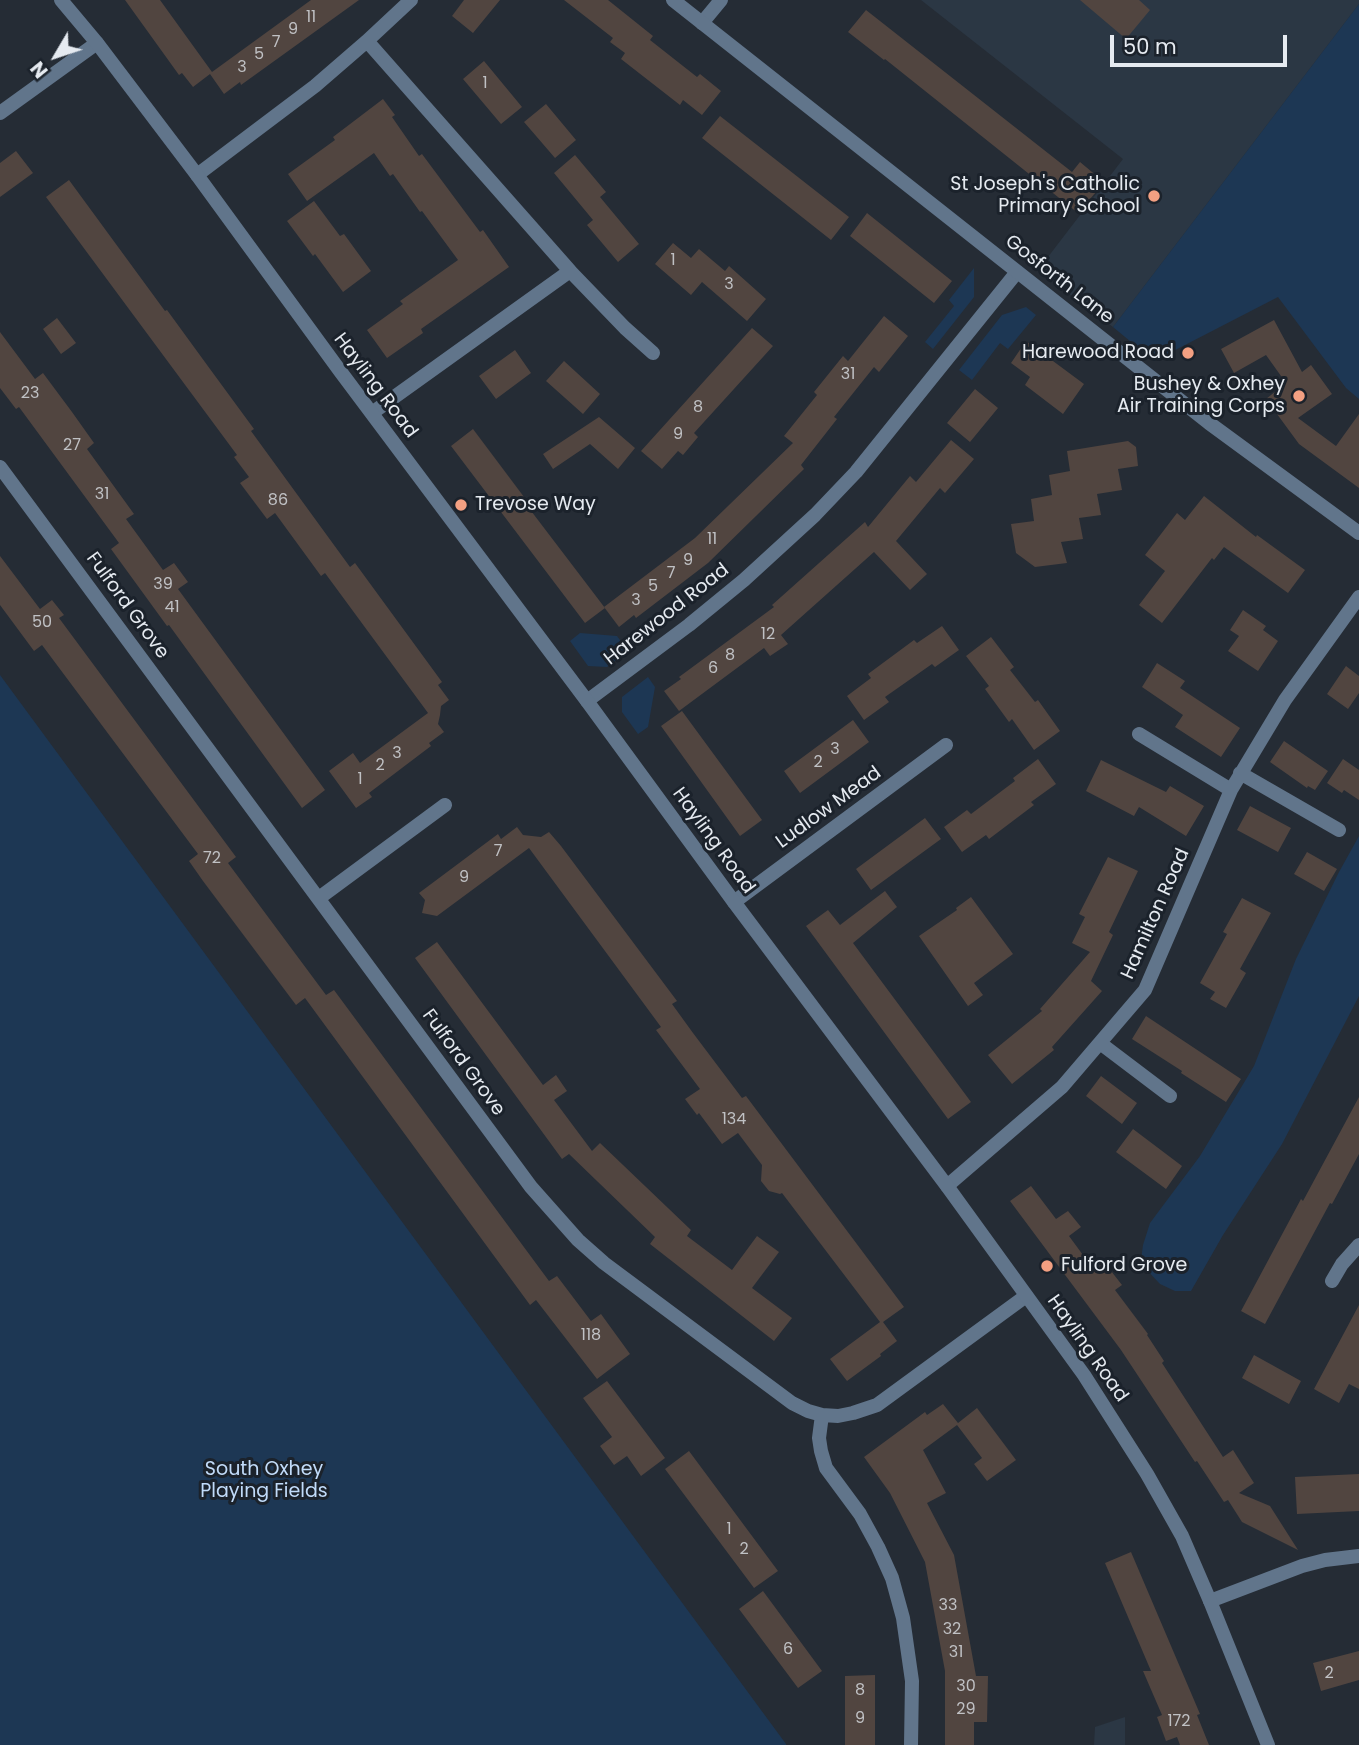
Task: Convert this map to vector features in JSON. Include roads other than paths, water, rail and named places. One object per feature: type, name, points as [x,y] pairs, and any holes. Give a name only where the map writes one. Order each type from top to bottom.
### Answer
[{"type":"street","name":"Hayling Road","points":[[61,0],[197,175],[947,1186],[1084,1375],[1147,1474],[1182,1536],[1268,1745]]},
{"type":"street","points":[[197,175],[315,86],[411,0]]},
{"type":"street","name":"Gosforth Lane","points":[[673,0],[1209,423],[1359,533]]},
{"type":"street","points":[[702,23],[721,0]]},
{"type":"street","points":[[367,41],[570,271],[653,353]]},
{"type":"street","points":[[0,113],[97,43]]},
{"type":"street","points":[[372,413],[570,271]]},
{"type":"street","name":"Harewood Road","points":[[587,701],[689,625],[744,580],[815,515],[883,440],[1017,272]]},
{"type":"street","name":"Fulford Grove","points":[[0,467],[531,1187],[578,1240],[604,1263],[792,1403],[822,1415],[838,1416],[877,1405],[1026,1296]]},
{"type":"street","name":"Hamilton Road","points":[[947,1186],[1062,1087],[1146,990],[1240,773],[1285,700],[1359,597]]},
{"type":"street","points":[[1139,734],[1231,790]]},
{"type":"street","name":"Ludlow Mead","points":[[734,902],[946,745]]},
{"type":"street","points":[[1240,773],[1339,830]]},
{"type":"street","points":[[318,898],[445,805]]},
{"type":"street","points":[[1100,1043],[1170,1096]]},
{"type":"street","points":[[1332,1281],[1342,1264],[1359,1245]]},
{"type":"street","points":[[822,1415],[819,1438],[826,1468],[860,1514],[878,1547],[892,1578],[903,1618],[912,1681],[911,1745]]},
{"type":"street","points":[[1210,1601],[1302,1566],[1359,1556]]},
{"type":"place","name":"St Joseph's Catholic Primary School","points":[[1154,196]]},
{"type":"place","name":"Harewood Road","points":[[1188,353]]},
{"type":"place","name":"Bushey & Oxhey Air Training Corps","points":[[1299,396]]},
{"type":"place","name":"Trevose Way","points":[[461,505]]},
{"type":"place","name":"Fulford Grove","points":[[1047,1266]]},
{"type":"park label","name":"South Oxhey Playing Fields","points":[[264,1481]]}]
